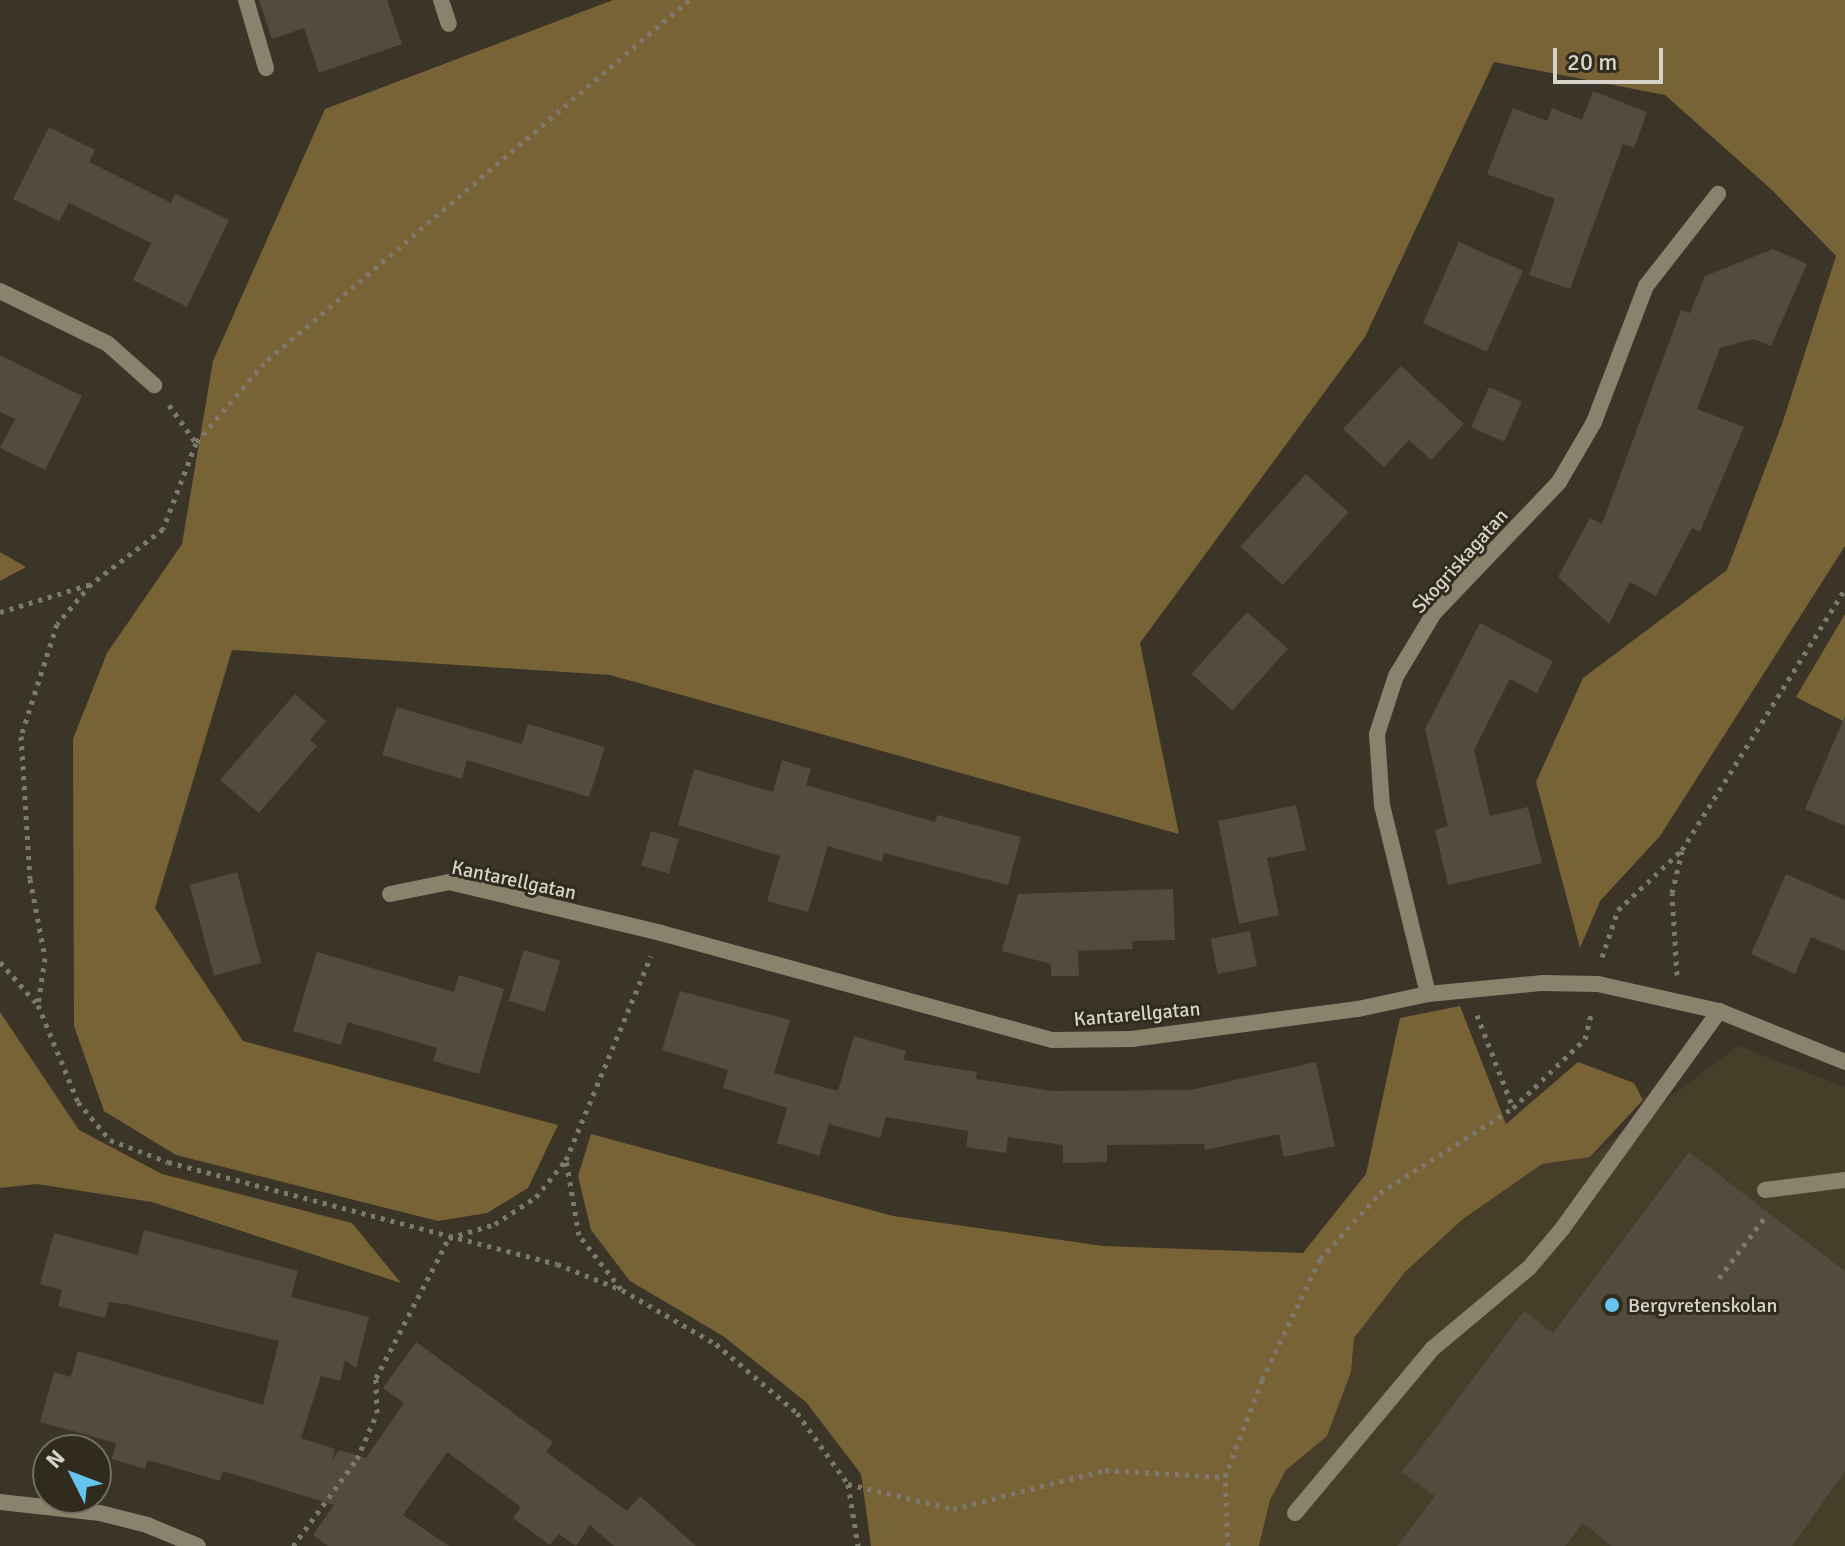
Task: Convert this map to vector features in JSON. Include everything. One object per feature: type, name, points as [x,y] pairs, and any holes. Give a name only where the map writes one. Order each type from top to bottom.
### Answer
[{"type":"street","points":[[246,0],[266,68]]},
{"type":"street","points":[[441,0],[449,24]]},
{"type":"street","name":"Skogriskagatan","points":[[1428,994],[1382,806],[1377,734],[1396,676],[1434,613],[1559,482],[1594,422],[1646,286],[1718,194]]},
{"type":"street","points":[[0,291],[108,344],[154,385]]},
{"type":"street","name":"Kantarellgatan","points":[[390,894],[449,882],[661,933],[1053,1040],[1132,1039],[1358,1009],[1428,994],[1543,983],[1598,984],[1682,1000],[1719,1011],[1845,1062]]},
{"type":"street","points":[[1295,1513],[1432,1349],[1529,1268],[1562,1229],[1719,1011]]},
{"type":"street","points":[[1765,1190],[1845,1180]]},
{"type":"street","points":[[0,1502],[100,1513],[147,1525],[198,1546]]},
{"type":"path","points":[[38,1005],[45,958],[30,879],[21,736],[57,624],[91,584],[163,529],[196,443],[264,363],[689,0]]},
{"type":"path","points":[[154,385],[196,443]]},
{"type":"path","points":[[0,612],[91,584]]},
{"type":"path","points":[[1228,1546],[1225,1477],[1262,1380],[1320,1259],[1380,1193],[1513,1108],[1585,1039],[1618,910],[1682,850],[1845,589]]},
{"type":"path","points":[[1682,850],[1672,893],[1673,956],[1682,1000]]},
{"type":"path","points":[[293,1546],[357,1459],[377,1413],[376,1378],[449,1238],[495,1224],[536,1197],[566,1160],[661,933]]},
{"type":"path","points":[[0,962],[38,1005],[78,1102],[110,1140],[168,1162],[557,1264],[622,1290],[716,1344],[797,1413],[848,1484],[858,1546]]},
{"type":"path","points":[[1468,991],[1513,1108]]},
{"type":"path","points":[[566,1160],[579,1235],[622,1290]]},
{"type":"path","points":[[1719,1278],[1787,1187]]},
{"type":"path","points":[[848,1484],[953,1509],[1105,1470],[1225,1477]]},
{"type":"shaded area","points":[[613,0],[1845,0],[1845,546],[1660,836],[1600,901],[1580,948],[1536,782],[1583,678],[1727,570],[1782,424],[1836,256],[1772,190],[1665,95],[1494,62],[1365,337],[1140,643],[1179,834],[610,675],[232,650],[155,908],[243,1041],[558,1125],[528,1188],[487,1213],[438,1221],[176,1155],[104,1111],[74,1026],[73,739],[107,653],[182,544],[213,361],[325,109]]},
{"type":"shaded area","points":[[0,552],[26,567],[0,581]]},
{"type":"shaded area","points":[[1845,614],[1845,722],[1796,697]]},
{"type":"shaded area","points":[[1460,1006],[1506,1124],[1578,1062],[1634,1083],[1643,1100],[1590,1157],[1542,1164],[1463,1219],[1405,1272],[1354,1338],[1351,1372],[1327,1436],[1286,1470],[1270,1500],[1259,1546],[871,1546],[861,1474],[806,1402],[723,1336],[630,1281],[591,1230],[578,1176],[591,1134],[893,1216],[1103,1246],[1303,1253],[1366,1174],[1400,1018]]},
{"type":"shaded area","points":[[0,1012],[79,1130],[162,1174],[352,1223],[401,1283],[152,1202],[37,1184],[0,1188]]},
{"type":"shaded area","name":"Bergvretenskolan","points":[[1738,1046],[1845,1087],[1845,1546],[1259,1546],[1270,1500],[1286,1470],[1327,1436],[1351,1372],[1354,1338],[1405,1272],[1463,1219],[1542,1164],[1590,1157]]},
{"type":"building","points":[[259,0],[387,0],[402,44],[319,73],[304,28],[272,39]]},
{"type":"building","points":[[1593,91],[1647,112],[1634,148],[1623,144],[1570,289],[1529,275],[1555,199],[1487,174],[1513,108],[1547,121],[1552,108],[1582,120]]},
{"type":"building","points":[[49,127],[95,150],[89,162],[171,203],[175,194],[229,220],[187,307],[133,280],[151,243],[69,203],[59,221],[13,199]]},
{"type":"building","points":[[1459,242],[1523,270],[1487,352],[1423,323]]},
{"type":"building","points":[[1773,249],[1807,264],[1771,346],[1753,339],[1720,348],[1697,409],[1744,427],[1700,532],[1692,528],[1656,596],[1630,582],[1609,624],[1558,577],[1590,518],[1602,524],[1681,310],[1690,313],[1705,276]]},
{"type":"building","points":[[0,355],[82,396],[45,470],[0,448],[15,419],[0,412]]},
{"type":"building","points":[[1401,366],[1464,424],[1431,460],[1409,440],[1384,467],[1343,429]]},
{"type":"building","points":[[1489,387],[1522,402],[1504,442],[1471,427]]},
{"type":"building","points":[[1306,474],[1348,512],[1283,585],[1240,547]]},
{"type":"building","points":[[1247,612],[1288,649],[1232,710],[1191,674]]},
{"type":"building","points":[[1480,623],[1553,661],[1537,693],[1510,679],[1474,750],[1490,816],[1528,807],[1542,863],[1448,885],[1435,830],[1448,826],[1425,729]]},
{"type":"building","points":[[295,694],[326,721],[310,740],[317,746],[259,813],[220,780]]},
{"type":"building","points":[[397,707],[522,744],[528,724],[605,747],[589,797],[467,760],[462,779],[382,755]]},
{"type":"building","points":[[1845,716],[1845,826],[1805,809]]},
{"type":"building","points":[[782,760],[811,769],[806,785],[935,822],[937,815],[1021,837],[1008,885],[884,853],[882,862],[828,846],[808,912],[767,901],[780,856],[678,825],[694,769],[773,792]]},
{"type":"building","points":[[1296,805],[1306,850],[1267,858],[1279,915],[1239,924],[1218,821]]},
{"type":"building","points":[[651,831],[679,839],[669,874],[641,866]]},
{"type":"building","points":[[237,872],[261,963],[214,975],[190,885]]},
{"type":"building","points":[[1786,874],[1845,900],[1845,951],[1811,937],[1795,974],[1751,954]]},
{"type":"building","points":[[1173,889],[1175,940],[1132,941],[1133,949],[1078,951],[1079,976],[1051,976],[1051,964],[1002,951],[1018,894]]},
{"type":"building","points":[[1250,931],[1257,966],[1218,974],[1211,939]]},
{"type":"building","points":[[524,950],[560,961],[545,1012],[509,1001]]},
{"type":"building","points":[[317,952],[454,992],[459,975],[504,989],[479,1074],[433,1061],[437,1048],[348,1022],[341,1045],[293,1031]]},
{"type":"building","points":[[680,991],[790,1020],[774,1073],[838,1091],[854,1036],[906,1051],[903,1060],[977,1072],[976,1079],[1054,1091],[1190,1090],[1316,1062],[1335,1146],[1284,1157],[1279,1134],[1205,1150],[1204,1144],[1107,1145],[1107,1162],[1063,1163],[1063,1145],[1008,1137],[1006,1153],[966,1147],[968,1131],[886,1117],[880,1138],[829,1124],[819,1156],[777,1143],[787,1108],[723,1088],[728,1070],[662,1050]]},
{"type":"building","points":[[1689,1152],[1845,1271],[1845,1471],[1792,1546],[1612,1546],[1583,1523],[1565,1546],[1397,1546],[1435,1496],[1402,1472],[1524,1311],[1553,1333]]},
{"type":"building","points":[[144,1230],[298,1271],[291,1297],[369,1317],[356,1368],[345,1360],[340,1381],[321,1376],[301,1438],[335,1449],[332,1460],[339,1450],[366,1458],[404,1403],[383,1388],[416,1342],[553,1442],[546,1452],[627,1511],[640,1496],[696,1546],[614,1546],[590,1525],[576,1546],[559,1534],[550,1545],[513,1518],[521,1507],[447,1452],[403,1515],[449,1546],[328,1546],[313,1535],[334,1505],[223,1471],[220,1481],[148,1460],[145,1469],[112,1459],[116,1443],[112,1442],[112,1434],[83,1434],[40,1422],[54,1372],[71,1377],[78,1351],[263,1405],[279,1341],[125,1304],[109,1302],[105,1318],[58,1306],[62,1290],[40,1284],[54,1233],[138,1255]]},
{"type":"place","name":"Bergvretenskolan","points":[[1612,1305]]}]
